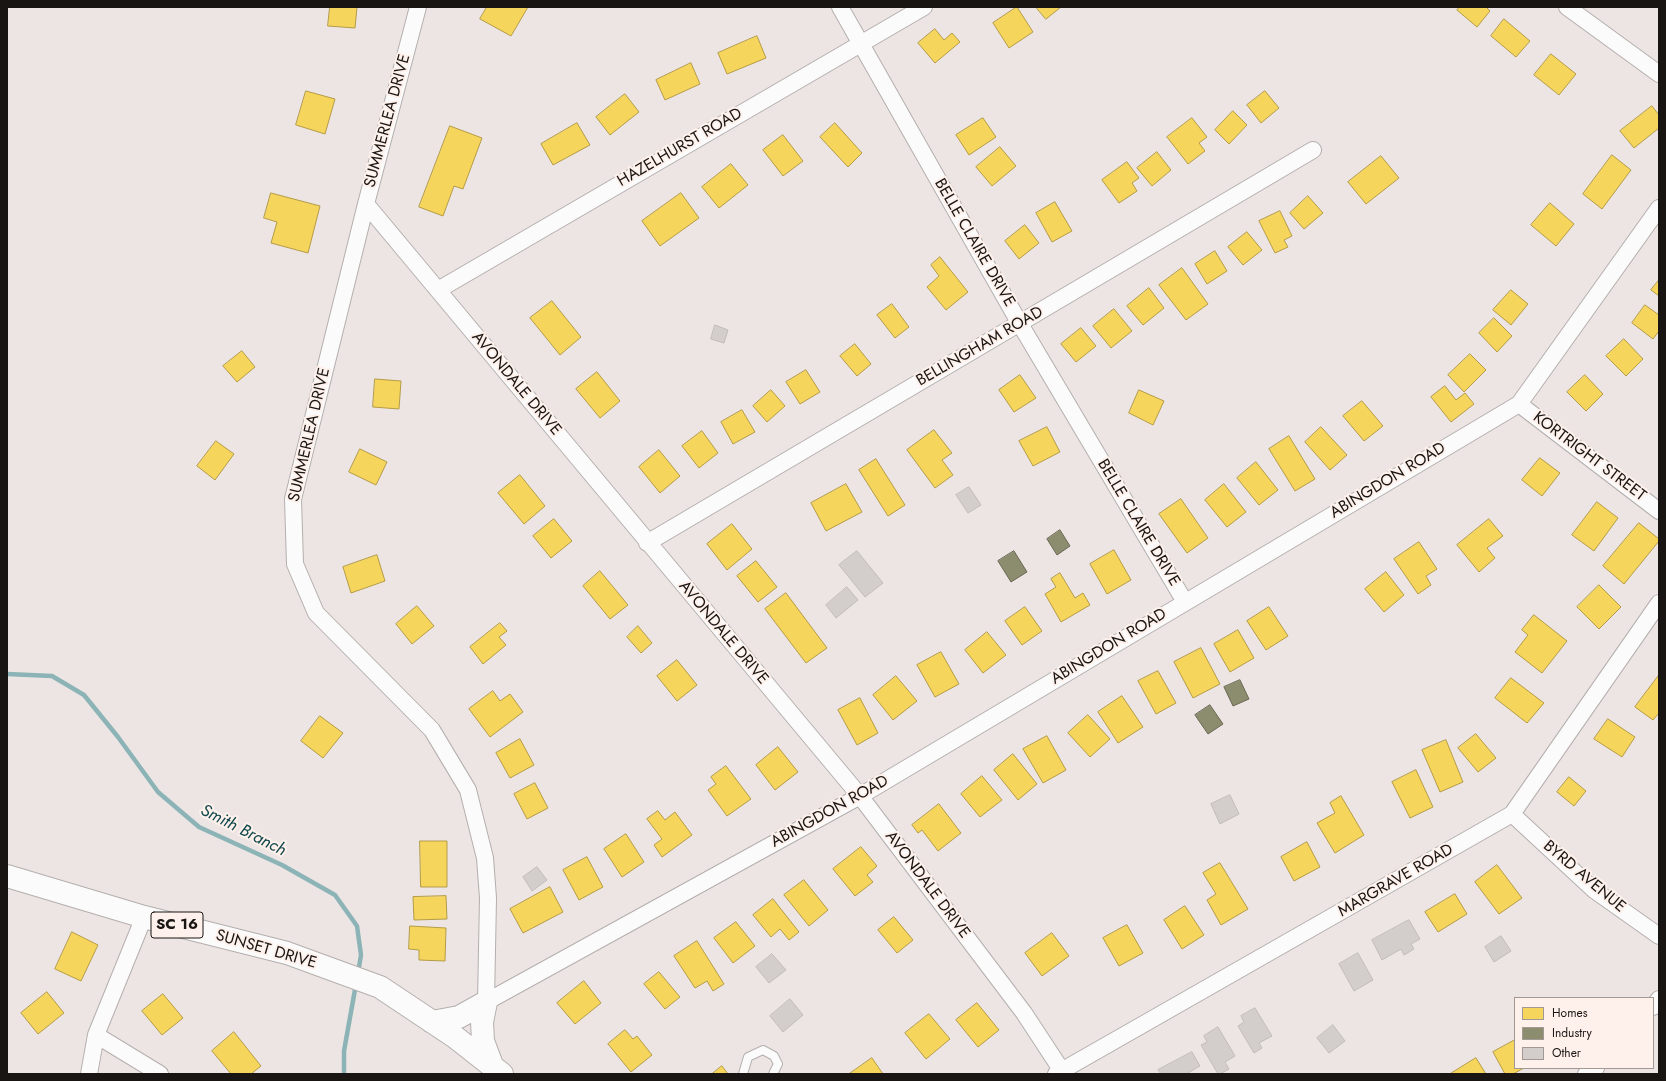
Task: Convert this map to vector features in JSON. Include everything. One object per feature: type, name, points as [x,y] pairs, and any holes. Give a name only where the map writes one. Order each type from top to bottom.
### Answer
[{"type":"main road","name":"SUNSET DRIVE","points":[[7,876],[144,917],[287,953],[380,987],[432,1022],[497,1070]]},
{"type":"main road","points":[[432,1022],[459,1017],[486,1002]]},
{"type":"main road","points":[[486,1002],[482,1022],[483,1041],[497,1070]]},
{"type":"street","name":"SUMMERLEA DRIVE","points":[[418,7],[366,204],[293,499],[295,564],[316,613],[432,730],[468,790],[485,858],[488,898],[486,1002]]},
{"type":"street","name":"BELLE CLAIRE DRIVE","points":[[840,7],[1020,324],[1184,602]]},
{"type":"street","name":"HAZELHURST ROAD","points":[[438,290],[924,7]]},
{"type":"street","points":[[1567,7],[1659,74]]},
{"type":"street","name":"BELLINGHAM ROAD","points":[[647,542],[1020,324],[1313,150]]},
{"type":"street","name":"AVONDALE DRIVE","points":[[366,204],[860,796],[1024,1013],[1061,1073]]},
{"type":"street","name":"ABINGDON ROAD","points":[[486,1002],[860,796],[1519,404],[1659,208]]},
{"type":"street","name":"KORTRIGHT STREET","points":[[1519,404],[1659,511]]},
{"type":"street","name":"MARGRAVE ROAD","points":[[1061,1073],[1512,814],[1659,603]]},
{"type":"street","name":"BYRD AVENUE","points":[[1512,814],[1594,890],[1659,936]]},
{"type":"street","points":[[90,1074],[96,1036],[144,917]]},
{"type":"street","points":[[96,1036],[160,1074]]},
{"type":"lane","points":[[743,1074],[748,1057],[763,1050],[774,1056],[778,1064],[773,1074]]},
{"type":"building: Homes","points":[[330,7],[357,7],[355,28],[328,26]]},
{"type":"building: Homes","points":[[487,7],[528,7],[511,36],[480,19]]},
{"type":"building: Homes","points":[[1017,7],[1033,32],[1009,48],[993,23]]},
{"type":"building: Homes","points":[[1036,7],[1061,7],[1046,19]]},
{"type":"building: Homes","points":[[1460,7],[1486,7],[1490,11],[1477,27],[1457,10]]},
{"type":"building: Homes","points":[[1504,19],[1530,41],[1516,57],[1491,36]]},
{"type":"building: Homes","points":[[935,29],[944,40],[952,33],[960,42],[935,63],[918,43]]},
{"type":"building: Homes","points":[[757,36],[766,58],[727,74],[718,53]]},
{"type":"building: Homes","points":[[1551,54],[1576,74],[1559,95],[1534,75]]},
{"type":"building: Homes","points":[[691,63],[700,84],[665,100],[656,80]]},
{"type":"building: Homes","points":[[306,91],[335,99],[325,134],[296,125]]},
{"type":"building: Homes","points":[[1265,91],[1279,108],[1261,123],[1247,105]]},
{"type":"building: Homes","points":[[625,94],[639,112],[610,135],[596,117]]},
{"type":"building: Homes","points":[[1652,106],[1659,115],[1659,128],[1634,148],[1620,131]]},
{"type":"building: Homes","points":[[1233,111],[1247,125],[1229,144],[1215,130]]},
{"type":"building: Homes","points":[[983,118],[996,137],[969,155],[956,135]]},
{"type":"building: Homes","points":[[1192,118],[1207,137],[1199,143],[1205,151],[1188,164],[1167,137]]},
{"type":"building: Homes","points":[[577,123],[590,145],[553,165],[541,144]]},
{"type":"building: Homes","points":[[835,123],[862,153],[848,167],[820,137]]},
{"type":"building: Homes","points":[[450,126],[482,138],[463,189],[454,186],[443,216],[419,207]]},
{"type":"building: Homes","points":[[783,135],[803,161],[783,176],[763,150]]},
{"type":"building: Homes","points":[[1000,147],[1016,166],[992,186],[976,167]]},
{"type":"building: Homes","points":[[1157,152],[1171,170],[1152,186],[1137,168]]},
{"type":"building: Homes","points":[[1612,155],[1631,170],[1602,209],[1583,194]]},
{"type":"building: Homes","points":[[1381,156],[1399,178],[1366,204],[1348,182]]},
{"type":"building: Homes","points":[[1127,162],[1139,178],[1132,183],[1137,191],[1119,203],[1102,180]]},
{"type":"building: Homes","points":[[731,164],[748,185],[719,208],[702,187]]},
{"type":"building: Homes","points":[[271,193],[320,206],[308,253],[271,243],[277,222],[264,218]]},
{"type":"building: Homes","points":[[681,193],[699,218],[660,246],[642,221]]},
{"type":"building: Homes","points":[[1308,196],[1323,213],[1304,229],[1290,213]]},
{"type":"building: Homes","points":[[1055,202],[1072,231],[1052,242],[1036,213]]},
{"type":"building: Homes","points":[[1550,203],[1574,224],[1556,246],[1531,225]]},
{"type":"building: Homes","points":[[1280,211],[1292,236],[1284,240],[1288,247],[1275,253],[1259,221]]},
{"type":"building: Homes","points":[[1025,225],[1039,243],[1019,259],[1005,241]]},
{"type":"building: Homes","points":[[1247,232],[1262,250],[1243,265],[1228,247]]},
{"type":"building: Homes","points":[[1215,251],[1227,271],[1207,284],[1195,264]]},
{"type":"building: Homes","points":[[940,257],[968,292],[946,310],[927,287],[939,276],[931,265]]},
{"type":"building: Homes","points":[[1182,268],[1208,304],[1186,320],[1159,285]]},
{"type":"building: Homes","points":[[1659,280],[1659,296],[1651,290]]},
{"type":"building: Homes","points":[[1149,288],[1164,308],[1143,325],[1127,306]]},
{"type":"building: Homes","points":[[1511,290],[1528,304],[1511,325],[1493,310]]},
{"type":"building: Homes","points":[[552,301],[581,337],[560,355],[530,318]]},
{"type":"building: Homes","points":[[892,304],[909,327],[895,338],[877,315]]},
{"type":"building: Homes","points":[[1645,305],[1659,315],[1659,331],[1653,339],[1632,323]]},
{"type":"building: Homes","points":[[1114,309],[1132,331],[1111,348],[1093,326]]},
{"type":"building: Homes","points":[[1494,318],[1512,336],[1497,352],[1479,333]]},
{"type":"building: Homes","points":[[1081,328],[1096,346],[1076,362],[1061,344]]},
{"type":"building: Homes","points":[[1624,339],[1643,359],[1626,376],[1606,356]]},
{"type":"building: Homes","points":[[855,344],[871,364],[857,376],[840,356]]},
{"type":"building: Homes","points":[[242,351],[255,367],[237,382],[223,366]]},
{"type":"building: Homes","points":[[1470,354],[1486,370],[1464,392],[1448,375]]},
{"type":"building: Homes","points":[[806,370],[820,392],[800,404],[786,382]]},
{"type":"building: Homes","points":[[597,372],[620,401],[600,418],[576,389]]},
{"type":"building: Homes","points":[[1020,375],[1036,398],[1014,412],[999,390]]},
{"type":"building: Homes","points":[[1585,375],[1603,394],[1586,411],[1567,392]]},
{"type":"building: Homes","points":[[375,379],[401,381],[399,409],[373,407]]},
{"type":"building: Homes","points":[[1445,386],[1456,400],[1465,393],[1474,404],[1451,422],[1431,397]]},
{"type":"building: Homes","points":[[771,390],[785,406],[767,422],[753,406]]},
{"type":"building: Homes","points":[[1139,390],[1164,401],[1153,425],[1129,413]]},
{"type":"building: Homes","points":[[1362,401],[1383,426],[1364,441],[1343,416]]},
{"type":"building: Homes","points":[[742,410],[755,432],[733,444],[721,422]]},
{"type":"building: Homes","points":[[1047,427],[1060,452],[1033,466],[1019,441]]},
{"type":"building: Homes","points":[[1321,427],[1347,455],[1330,470],[1305,442]]},
{"type":"building: Homes","points":[[934,430],[952,453],[942,460],[953,475],[935,488],[907,450]]},
{"type":"building: Homes","points":[[702,431],[718,453],[699,468],[682,446]]},
{"type":"building: Homes","points":[[1289,436],[1315,479],[1295,491],[1269,449]]},
{"type":"building: Homes","points":[[216,441],[234,454],[215,480],[197,466]]},
{"type":"building: Homes","points":[[360,449],[387,462],[376,485],[349,472]]},
{"type":"building: Homes","points":[[659,450],[680,476],[660,493],[639,467]]},
{"type":"building: Homes","points":[[1540,458],[1560,473],[1542,496],[1522,480]]},
{"type":"building: Homes","points":[[876,459],[905,505],[888,516],[859,470]]},
{"type":"building: Homes","points":[[1256,462],[1278,490],[1259,505],[1237,478]]},
{"type":"building: Homes","points":[[520,475],[545,506],[524,524],[498,493]]},
{"type":"building: Homes","points":[[846,484],[862,512],[826,531],[811,503]]},
{"type":"building: Homes","points":[[1224,484],[1246,512],[1227,527],[1205,500]]},
{"type":"building: Homes","points":[[1181,499],[1208,538],[1187,553],[1159,514]]},
{"type":"building: Homes","points":[[1597,502],[1618,518],[1594,551],[1572,535]]},
{"type":"building: Homes","points":[[554,519],[572,541],[551,558],[533,536]]},
{"type":"building: Homes","points":[[1489,519],[1503,536],[1487,548],[1495,558],[1479,572],[1457,545]]},
{"type":"building: Homes","points":[[1639,523],[1659,539],[1659,541],[1624,584],[1603,566]]},
{"type":"building: Homes","points":[[732,524],[752,549],[727,570],[707,544]]},
{"type":"building: Homes","points":[[1419,542],[1437,569],[1426,576],[1431,585],[1418,594],[1394,559]]},
{"type":"building: Homes","points":[[1114,550],[1131,580],[1107,594],[1090,564]]},
{"type":"building: Homes","points":[[377,555],[385,581],[351,593],[343,567]]},
{"type":"building: Homes","points":[[756,561],[777,587],[758,602],[737,576]]},
{"type":"building: Homes","points":[[600,571],[628,605],[610,619],[583,586]]},
{"type":"building: Homes","points":[[1386,572],[1404,595],[1384,612],[1365,589]]},
{"type":"building: Homes","points":[[1060,573],[1075,598],[1083,593],[1090,605],[1061,622],[1045,594],[1056,587],[1051,579]]},
{"type":"building: Homes","points":[[1599,585],[1621,607],[1599,629],[1577,607]]},
{"type":"building: Homes","points":[[786,593],[827,648],[806,663],[765,609]]},
{"type":"building: Homes","points":[[417,606],[434,626],[412,644],[396,624]]},
{"type":"building: Homes","points":[[1025,607],[1042,631],[1022,645],[1005,621]]},
{"type":"building: Homes","points":[[1269,607],[1288,636],[1266,650],[1247,621]]},
{"type":"building: Homes","points":[[1534,615],[1567,641],[1542,673],[1515,652],[1528,635],[1522,630]]},
{"type":"building: Homes","points":[[500,623],[507,631],[499,637],[506,645],[483,664],[470,647]]},
{"type":"building: Homes","points":[[638,626],[652,643],[641,653],[627,637]]},
{"type":"building: Homes","points":[[1238,630],[1254,658],[1230,672],[1214,644]]},
{"type":"building: Homes","points":[[987,632],[1006,655],[983,673],[965,650]]},
{"type":"building: Homes","points":[[1201,648],[1220,684],[1193,698],[1174,662]]},
{"type":"building: Homes","points":[[941,652],[959,684],[935,697],[917,665]]},
{"type":"building: Homes","points":[[677,660],[697,685],[677,701],[657,676]]},
{"type":"building: Homes","points":[[1158,671],[1176,703],[1156,714],[1138,681]]},
{"type":"building: Homes","points":[[1659,675],[1659,713],[1653,720],[1635,707]]},
{"type":"building: Homes","points":[[896,676],[917,701],[893,720],[873,695]]},
{"type":"building: Homes","points":[[1511,678],[1544,703],[1527,723],[1495,698]]},
{"type":"building: Homes","points":[[493,691],[500,701],[510,694],[523,712],[490,737],[469,709]]},
{"type":"building: Homes","points":[[1122,696],[1143,727],[1118,743],[1098,712]]},
{"type":"building: Homes","points":[[860,698],[878,733],[857,745],[838,710]]},
{"type":"building: Homes","points":[[1088,715],[1110,739],[1090,757],[1068,733]]},
{"type":"building: Homes","points":[[320,716],[343,733],[323,758],[301,741]]},
{"type":"building: Homes","points":[[1608,719],[1635,737],[1622,757],[1594,739]]},
{"type":"building: Homes","points":[[1476,734],[1496,758],[1478,772],[1458,748]]},
{"type":"building: Homes","points":[[1047,736],[1066,770],[1043,783],[1023,749]]},
{"type":"building: Homes","points":[[520,739],[534,765],[510,778],[496,753]]},
{"type":"building: Homes","points":[[1446,740],[1463,782],[1440,792],[1422,750]]},
{"type":"building: Homes","points":[[778,747],[798,772],[775,790],[756,765]]},
{"type":"building: Homes","points":[[1013,754],[1037,784],[1018,800],[994,770]]},
{"type":"building: Homes","points":[[726,766],[751,799],[727,816],[708,790],[716,784],[711,777]]},
{"type":"building: Homes","points":[[1416,770],[1433,807],[1410,818],[1392,782]]},
{"type":"building: Homes","points":[[982,776],[1002,800],[980,817],[961,794]]},
{"type":"building: Homes","points":[[1569,777],[1586,791],[1574,806],[1557,792]]},
{"type":"building: Homes","points":[[535,783],[548,808],[527,819],[514,794]]},
{"type":"building: Homes","points":[[1341,796],[1364,835],[1335,853],[1317,823],[1335,813],[1330,803]]},
{"type":"building: Homes","points":[[939,804],[961,833],[938,851],[922,830],[918,833],[912,825]]},
{"type":"building: Homes","points":[[658,811],[665,820],[675,812],[692,835],[662,857],[654,845],[662,839],[647,819]]},
{"type":"building: Homes","points":[[626,834],[644,862],[622,877],[604,849]]},
{"type":"building: Homes","points":[[420,841],[447,841],[447,887],[421,887]]},
{"type":"building: Homes","points":[[1307,842],[1320,867],[1294,881],[1281,857]]},
{"type":"building: Homes","points":[[861,847],[877,866],[867,875],[873,882],[855,896],[833,869]]},
{"type":"building: Homes","points":[[587,857],[603,887],[579,900],[563,870]]},
{"type":"building: Homes","points":[[1220,863],[1248,909],[1221,925],[1207,900],[1216,894],[1203,873]]},
{"type":"building: Homes","points":[[1497,865],[1522,898],[1499,914],[1475,882]]},
{"type":"building: Homes","points":[[804,880],[828,910],[809,926],[784,895]]},
{"type":"building: Homes","points":[[550,887],[563,912],[523,933],[510,909]]},
{"type":"building: Homes","points":[[1455,894],[1467,914],[1438,932],[1425,912]]},
{"type":"building: Homes","points":[[446,896],[447,919],[414,920],[413,897]]},
{"type":"building: Homes","points":[[773,899],[799,932],[789,940],[780,929],[771,937],[753,915]]},
{"type":"building: Homes","points":[[1185,906],[1204,935],[1182,949],[1164,920]]},
{"type":"building: Homes","points":[[894,917],[913,940],[897,953],[878,930]]},
{"type":"building: Homes","points":[[736,922],[755,946],[733,963],[714,938]]},
{"type":"building: Homes","points":[[1127,925],[1143,953],[1119,966],[1103,938]]},
{"type":"building: Homes","points":[[410,926],[446,928],[445,961],[419,960],[419,950],[409,949]]},
{"type":"building: Homes","points":[[72,932],[98,945],[81,981],[55,969]]},
{"type":"building: Homes","points":[[1052,933],[1069,956],[1042,976],[1025,953]]},
{"type":"building: Homes","points":[[697,941],[724,984],[713,991],[707,981],[695,988],[674,956]]},
{"type":"building: Homes","points":[[659,972],[680,997],[665,1009],[644,984]]},
{"type":"building: Homes","points":[[584,981],[601,1003],[575,1024],[557,1003]]},
{"type":"building: Homes","points":[[47,992],[64,1013],[38,1034],[21,1013]]},
{"type":"building: Homes","points":[[163,994],[183,1018],[162,1035],[142,1011]]},
{"type":"building: Homes","points":[[977,1003],[999,1030],[978,1047],[956,1020]]},
{"type":"building: Homes","points":[[929,1014],[950,1039],[926,1059],[905,1033]]},
{"type":"building: Homes","points":[[625,1030],[633,1039],[637,1036],[652,1055],[631,1072],[608,1044]]},
{"type":"building: Homes","points":[[234,1032],[261,1066],[251,1074],[231,1074],[212,1051]]},
{"type":"building: Homes","points":[[1514,1041],[1514,1069],[1522,1069],[1513,1074],[1505,1074],[1493,1052]]},
{"type":"building: Homes","points":[[872,1058],[883,1074],[849,1074]]},
{"type":"building: Homes","points":[[1476,1058],[1486,1074],[1450,1074]]},
{"type":"building: Homes","points":[[722,1066],[728,1074],[712,1074]]},
{"type":"building: Industry","points":[[1060,530],[1070,546],[1057,555],[1047,539]]},
{"type":"building: Industry","points":[[1014,551],[1027,572],[1011,582],[998,561]]},
{"type":"building: Industry","points":[[1240,680],[1249,699],[1233,706],[1224,687]]},
{"type":"building: Industry","points":[[1210,705],[1223,724],[1208,734],[1195,715]]},
{"type":"building: Other","points":[[715,325],[728,330],[724,343],[711,339]]},
{"type":"building: Other","points":[[969,487],[981,505],[968,513],[956,495]]},
{"type":"building: Other","points":[[857,551],[883,583],[865,597],[839,565]]},
{"type":"building: Other","points":[[847,587],[858,600],[836,618],[826,605]]},
{"type":"building: Other","points":[[1230,795],[1239,814],[1220,824],[1211,804]]},
{"type":"building: Other","points":[[537,867],[547,880],[532,891],[523,877]]},
{"type":"building: Other","points":[[1409,920],[1420,939],[1411,944],[1414,949],[1404,955],[1401,949],[1382,960],[1372,940]]},
{"type":"building: Other","points":[[1501,936],[1511,951],[1494,962],[1485,947]]},
{"type":"building: Other","points":[[1358,953],[1373,980],[1354,991],[1339,964]]},
{"type":"building: Other","points":[[772,954],[786,970],[769,983],[756,967]]},
{"type":"building: Other","points":[[790,999],[803,1015],[783,1032],[770,1016]]},
{"type":"building: Other","points":[[1255,1008],[1272,1036],[1259,1043],[1262,1048],[1254,1053],[1238,1026],[1244,1022],[1241,1016]]},
{"type":"building: Other","points":[[1333,1025],[1345,1041],[1329,1053],[1317,1038]]},
{"type":"building: Other","points":[[1218,1027],[1235,1056],[1225,1062],[1229,1069],[1220,1074],[1218,1074],[1201,1045],[1207,1042],[1204,1036]]},
{"type":"building: Other","points":[[1192,1052],[1200,1066],[1188,1074],[1161,1074],[1158,1070]]},
{"type":"waterway","name":"Smith Branch","points":[[7,674],[52,676],[84,695],[118,737],[158,792],[199,827],[282,865],[335,895],[357,926],[361,955],[358,973]]},
{"type":"waterway","name":"Smith Branch","points":[[344,1074],[344,1051],[356,984]]}]
